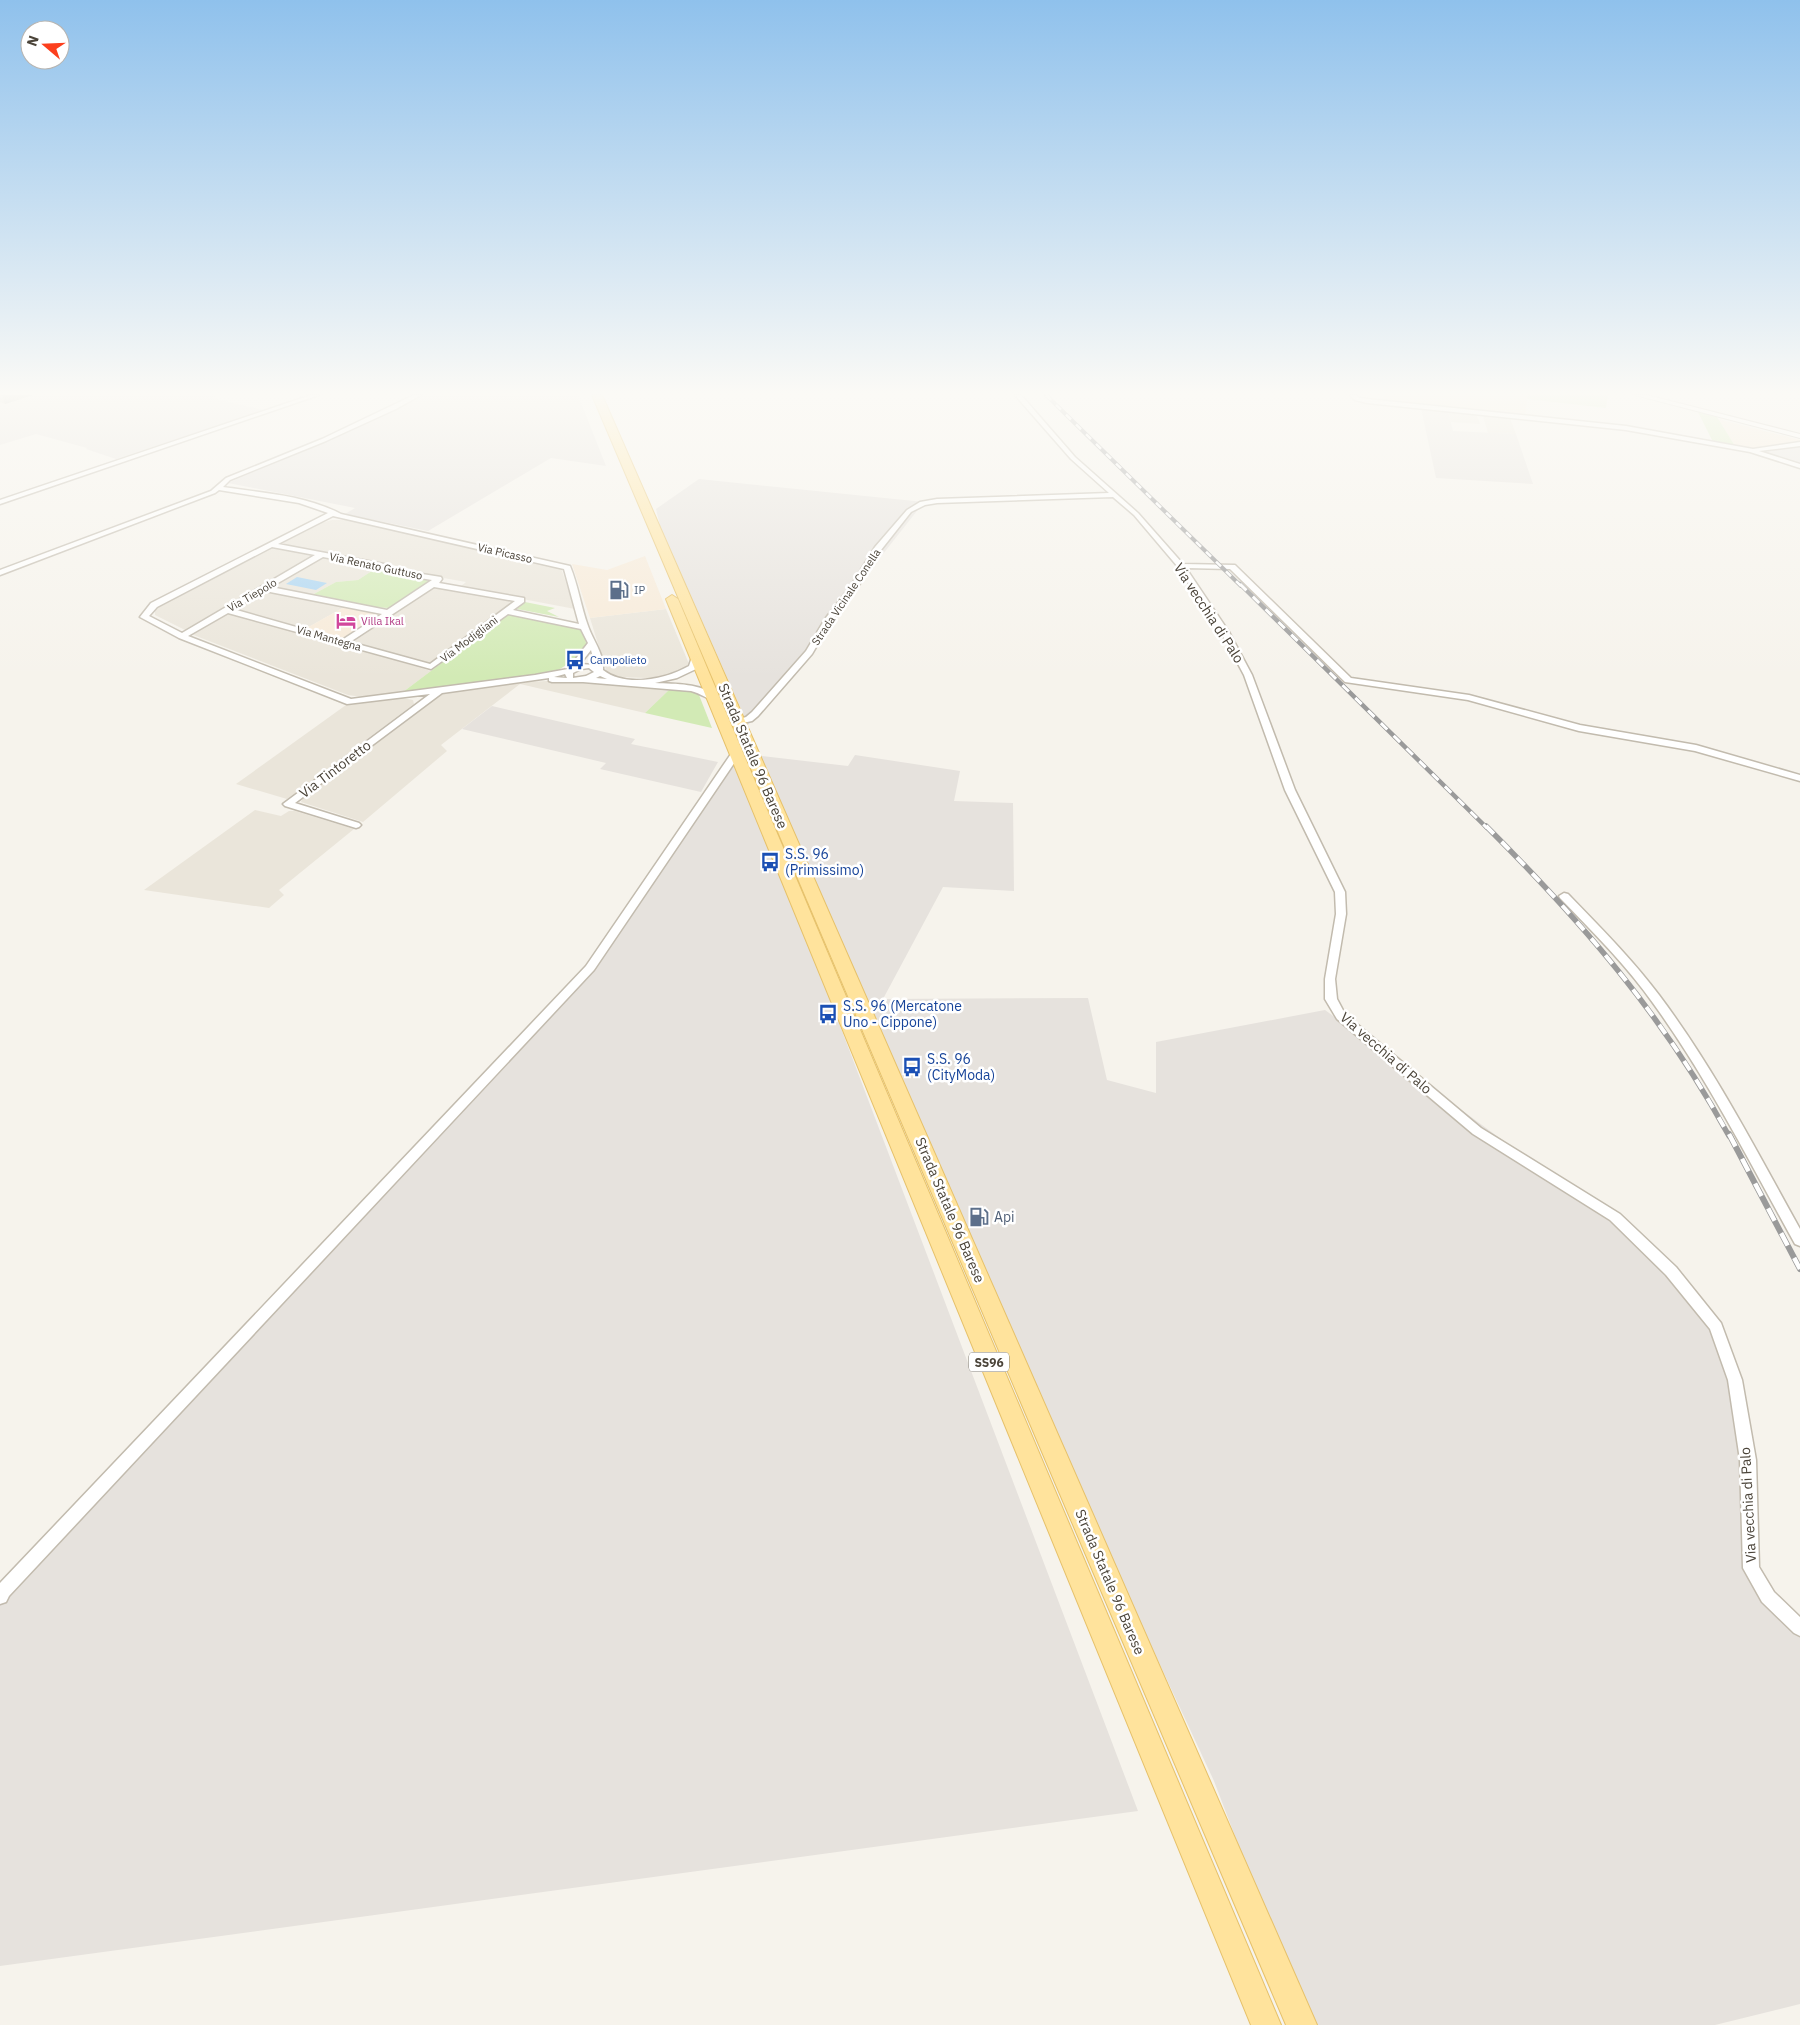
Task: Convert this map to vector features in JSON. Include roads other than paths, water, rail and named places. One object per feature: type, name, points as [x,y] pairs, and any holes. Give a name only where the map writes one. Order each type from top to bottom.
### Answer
[{"type":"main road","points":[[626,490],[658,566]]},
{"type":"main road","name":"Strada Statale 96 Barese","points":[[638,490],[1302,2025]]},
{"type":"main road","name":"Strada Statale 96 Barese","points":[[666,584],[1266,2025]]},
{"type":"street","points":[[0,502],[37,490]]},
{"type":"street","points":[[0,573],[106,534],[215,490]]},
{"type":"street","name":"Via Picasso","points":[[228,490],[300,501],[324,508],[333,513],[562,566],[569,570],[584,626],[595,649],[598,670]]},
{"type":"street","name":"Via vecchia di Palo","points":[[1110,490],[1136,514],[1180,566],[1225,632],[1248,675],[1290,790],[1340,892],[1341,914],[1330,980],[1332,999],[1341,1016],[1477,1131],[1615,1217],[1671,1271],[1716,1327],[1735,1380],[1748,1460],[1751,1568],[1768,1597],[1800,1628]]},
{"type":"street","name":"Strada Vicinale Conella","points":[[738,721],[749,719],[755,714],[809,652],[829,619],[853,588],[878,549],[914,506],[924,502],[937,501],[1116,495]]},
{"type":"street","points":[[333,513],[154,606],[144,617],[182,636],[350,702],[535,678],[590,666],[611,678],[621,680],[657,679],[686,672],[693,667],[696,656]]},
{"type":"street","name":"Via Renato Guttuso","points":[[271,545],[384,566],[395,572],[438,579],[433,584]]},
{"type":"street","name":"Via Tiepolo","points":[[182,636],[322,554]]},
{"type":"street","points":[[1180,566],[1220,566],[1235,570],[1248,585],[1348,680],[1469,698],[1580,728],[1696,748],[1800,778]]},
{"type":"street","points":[[344,642],[433,584]]},
{"type":"street","name":"Via Renato Guttuso","points":[[433,584],[521,600],[507,611]]},
{"type":"street","points":[[264,588],[389,613]]},
{"type":"street","name":"Via Mantegna","points":[[227,610],[431,667]]},
{"type":"street","points":[[507,611],[584,626]]},
{"type":"street","name":"Via Modigliani","points":[[431,667],[507,611]]},
{"type":"street","points":[[591,644],[569,675],[580,679],[593,677],[598,670]]},
{"type":"street","points":[[535,678],[580,679],[692,688],[706,692],[715,699]]},
{"type":"street","name":"Via Tintoretto","points":[[356,825],[288,804],[439,691]]},
{"type":"street","points":[[0,1597],[2,1591],[590,968],[736,753]]},
{"type":"street","points":[[1564,896],[1633,971],[1683,1037],[1736,1125],[1800,1241]]},
{"type":"water","points":[[297,577],[327,583],[316,590],[286,584]]},
{"type":"railway","points":[[1142,490],[1241,586]]},
{"type":"railway","points":[[1240,584],[1487,828]]},
{"type":"railway","points":[[1486,826],[1556,898],[1649,1010],[1704,1092],[1729,1136]]},
{"type":"railway","points":[[1729,1134],[1800,1269]]},
{"type":"place","name":"IP","points":[[619,590]]},
{"type":"place","name":"Villa Ikal","points":[[346,621]]},
{"type":"place","name":"Campolieto","points":[[575,660]]},
{"type":"place","name":"S.S. 96 (Primissimo)","points":[[770,862]]},
{"type":"place","name":"S.S. 96 (Mercatone Uno - Cippone)","points":[[828,1014]]},
{"type":"place","name":"S.S. 96 (CityModa)","points":[[912,1067]]},
{"type":"place","name":"Api","points":[[979,1217]]}]
